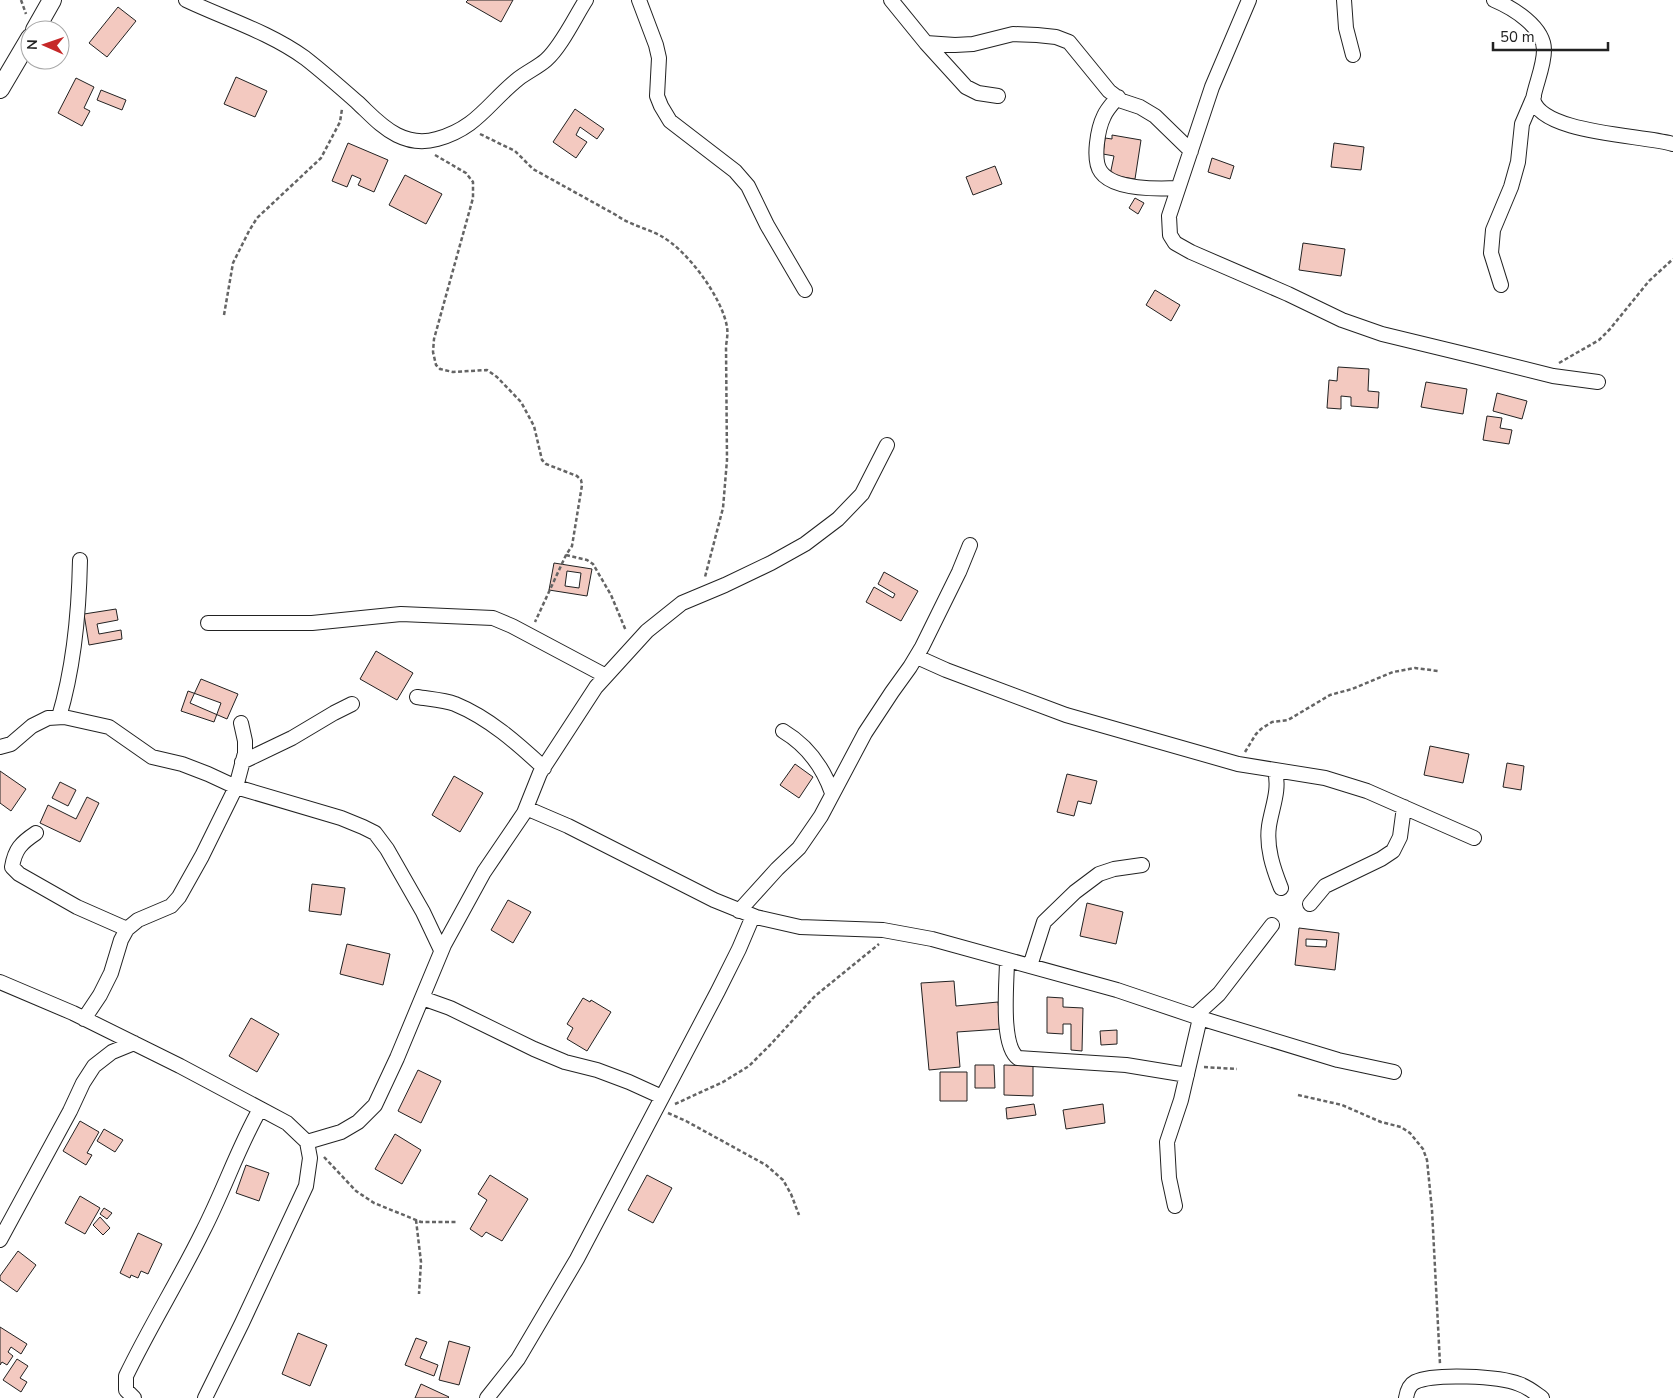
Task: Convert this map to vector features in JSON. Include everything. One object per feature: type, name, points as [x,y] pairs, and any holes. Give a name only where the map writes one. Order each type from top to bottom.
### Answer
[{"type":"street","points":[[41,20],[52,0]]},
{"type":"street","points":[[186,0],[281,42],[304,58],[346,93],[373,120],[396,135],[412,141],[427,142],[454,134],[476,120],[518,79],[547,60],[586,0]]},
{"type":"street","points":[[639,0],[659,58],[657,96],[661,106],[670,121],[736,171],[748,186],[805,290]]},
{"type":"street","points":[[891,0],[926,43],[966,87],[978,93],[998,96]]},
{"type":"street","points":[[1249,0],[1220,66],[1169,216],[1170,235],[1175,243],[1342,320],[1374,331],[1544,373],[1598,382]]},
{"type":"street","points":[[1344,0],[1346,28],[1353,56]]},
{"type":"street","points":[[1494,0],[1531,22],[1541,37],[1544,49],[1534,96],[1522,124],[1518,162],[1511,187],[1492,230],[1491,253],[1501,285]]},
{"type":"street","points":[[926,43],[973,44],[1013,34],[1056,37],[1070,42],[1109,91],[1155,116],[1191,151]]},
{"type":"street","points":[[0,89],[20,55]]},
{"type":"street","points":[[1534,96],[1535,106],[1540,112],[1581,129],[1673,144]]},
{"type":"street","points":[[1118,97],[1104,115],[1099,130],[1097,158],[1101,172],[1111,179],[1142,188],[1178,188]]},
{"type":"street","points":[[308,1145],[341,1132],[358,1122],[374,1105],[397,1058],[442,950],[484,872],[526,808],[544,768],[596,687],[647,631],[682,603],[771,563],[805,544],[838,519],[862,494],[887,445]]},
{"type":"street","points":[[739,911],[799,848],[821,816],[865,732],[917,656],[959,572],[970,544]]},
{"type":"street","points":[[59,717],[67,692],[76,630],[80,560]]},
{"type":"street","points":[[208,623],[312,623],[401,614],[493,618],[606,676]]},
{"type":"street","points":[[917,656],[946,670],[1066,716],[1238,764],[1324,778],[1367,791],[1474,838]]},
{"type":"street","points":[[417,697],[453,704],[482,717],[516,742],[544,768]]},
{"type":"street","points":[[242,762],[292,738],[352,704]]},
{"type":"street","points":[[0,747],[11,744],[32,726],[48,718],[64,717],[109,727],[152,757],[182,764],[236,787],[342,818],[375,833],[423,912],[442,950]]},
{"type":"street","points":[[84,1019],[100,995],[111,973],[121,940],[127,929],[138,920],[171,906],[179,897],[202,856],[236,787],[245,741],[241,723]]},
{"type":"street","points":[[783,731],[793,737],[812,755],[822,768],[832,793]]},
{"type":"street","points":[[1275,771],[1278,782],[1269,826],[1268,845],[1281,888]]},
{"type":"street","points":[[1310,904],[1325,886],[1381,859],[1393,851],[1400,837],[1404,807]]},
{"type":"street","points":[[526,808],[568,826],[714,900],[753,916],[800,926],[893,932],[932,939],[1117,990],[1197,1017],[1338,1060],[1394,1072]]},
{"type":"street","points":[[36,833],[23,842],[15,854],[12,867],[19,874],[78,907],[127,929]]},
{"type":"street","points":[[1030,966],[1044,922],[1075,892],[1099,874],[1114,869],[1142,865]]},
{"type":"street","points":[[487,1398],[518,1358],[572,1267],[659,1107],[739,949],[753,916]]},
{"type":"street","points":[[1175,1206],[1169,1178],[1167,1142],[1189,1070],[1197,1017],[1218,994],[1272,925]]},
{"type":"street","points":[[1007,960],[1007,1036],[1013,1054],[1018,1058],[1189,1070]]},
{"type":"street","points":[[0,982],[84,1019],[180,1066],[287,1123],[308,1145],[310,1158],[306,1186],[205,1398]]},
{"type":"street","points":[[422,998],[450,1008],[565,1062],[597,1070],[629,1082],[659,1107]]},
{"type":"street","points":[[1,1238],[70,1111],[82,1083],[94,1066],[112,1052],[134,1043]]},
{"type":"street","points":[[134,1398],[126,1390],[126,1376],[203,1232],[227,1182],[244,1139],[260,1109]]},
{"type":"street","points":[[1406,1398],[1408,1389],[1414,1382],[1442,1378],[1489,1378],[1518,1383],[1542,1398]]},
{"type":"path","points":[[224,315],[234,262],[249,231],[257,218],[321,158],[340,122],[346,93]]},
{"type":"path","points":[[464,128],[490,138],[515,152],[533,168],[626,222],[662,236],[684,254],[698,269],[721,308],[728,333],[726,346],[727,460],[723,508],[700,595]]},
{"type":"path","points":[[435,155],[466,173],[473,182],[473,198],[434,338],[433,352],[436,365],[443,370],[453,372],[486,370],[497,377],[521,402],[534,426],[542,460],[546,464],[577,476],[581,480],[582,485],[574,541],[566,554],[529,635]]},
{"type":"path","points":[[1544,373],[1571,355],[1599,340],[1649,280],[1673,259]]},
{"type":"path","points":[[566,554],[587,560],[593,564],[611,595],[633,646]]},
{"type":"path","points":[[1238,764],[1256,734],[1272,722],[1288,720],[1330,695],[1352,689],[1393,672],[1415,668],[1438,671]]},
{"type":"path","points":[[659,1107],[723,1082],[749,1066],[815,996],[893,932]]},
{"type":"path","points":[[1189,1070],[1236,1069]]},
{"type":"path","points":[[1298,1095],[1342,1105],[1381,1122],[1401,1128],[1410,1133],[1423,1149],[1427,1160],[1432,1210],[1438,1343],[1442,1378]]},
{"type":"path","points":[[659,1107],[766,1165],[783,1180],[799,1215]]},
{"type":"path","points":[[308,1145],[327,1159],[346,1182],[366,1199],[416,1220],[458,1222]]},
{"type":"path","points":[[416,1220],[421,1262],[419,1294]]},
{"type":"building","points":[[468,0],[513,0],[501,22],[466,2]]},
{"type":"building","points":[[118,7],[136,21],[107,57],[89,43]]},
{"type":"building","points":[[236,77],[267,91],[255,117],[224,104]]},
{"type":"building","points":[[76,78],[94,87],[84,108],[90,111],[82,126],[58,113]]},
{"type":"building","points":[[101,90],[126,100],[122,110],[97,100]]},
{"type":"building","points":[[575,109],[604,129],[597,139],[580,127],[576,135],[587,142],[576,158],[553,142]]},
{"type":"building","points":[[1112,135],[1141,140],[1135,179],[1110,175],[1114,156],[1103,154],[1105,138],[1112,139]]},
{"type":"building","points":[[348,143],[388,160],[374,192],[358,185],[361,179],[352,175],[347,187],[332,181]]},
{"type":"building","points":[[1334,143],[1364,147],[1361,170],[1331,167]]},
{"type":"building","points":[[1212,158],[1234,166],[1230,179],[1208,172]]},
{"type":"building","points":[[995,166],[1002,184],[973,195],[966,177]]},
{"type":"building","points":[[405,175],[442,194],[426,224],[389,205]]},
{"type":"building","points":[[1135,198],[1144,203],[1138,214],[1129,208]]},
{"type":"building","points":[[1303,243],[1345,249],[1341,276],[1299,270]]},
{"type":"building","points":[[1155,290],[1180,305],[1171,321],[1146,305]]},
{"type":"building","points":[[1338,367],[1369,369],[1368,391],[1379,392],[1378,408],[1351,406],[1351,397],[1341,396],[1341,409],[1327,408],[1329,380],[1337,381]]},
{"type":"building","points":[[1426,382],[1467,389],[1463,414],[1421,407]]},
{"type":"building","points":[[1497,393],[1527,401],[1522,419],[1493,411]]},
{"type":"building","points":[[1487,416],[1502,418],[1500,428],[1512,430],[1509,444],[1483,440]]},
{"type":"building","points":[[554,563],[592,569],[587,596],[549,590]],"holes":[[[567,571],[581,573],[579,588],[565,586]]]},
{"type":"building","points":[[884,572],[918,591],[901,621],[866,602],[874,587],[893,598],[895,594],[878,584]]},
{"type":"building","points":[[116,609],[118,620],[97,624],[99,634],[121,630],[122,639],[89,645],[84,614]]},
{"type":"building","points":[[376,651],[413,673],[397,700],[360,679]]},
{"type":"building","points":[[201,679],[238,694],[227,719],[190,703]]},
{"type":"building","points":[[188,691],[221,703],[214,722],[181,711]]},
{"type":"building","points":[[1430,746],[1469,754],[1463,783],[1424,775]]},
{"type":"building","points":[[1507,763],[1524,766],[1521,790],[1503,787]]},
{"type":"building","points":[[795,764],[813,777],[799,798],[780,785]]},
{"type":"building","points":[[0,771],[26,789],[11,811],[0,803]]},
{"type":"building","points":[[1067,774],[1097,781],[1091,804],[1078,801],[1074,816],[1057,812]]},
{"type":"building","points":[[454,776],[483,793],[460,832],[432,815]]},
{"type":"building","points":[[60,782],[76,790],[68,806],[52,798]]},
{"type":"building","points":[[87,797],[99,803],[80,842],[40,823],[48,805],[76,819]]},
{"type":"building","points":[[312,884],[345,888],[341,915],[309,911]]},
{"type":"building","points":[[508,900],[531,912],[513,943],[491,930]]},
{"type":"building","points":[[1087,903],[1123,912],[1116,944],[1080,936]]},
{"type":"building","points":[[1299,928],[1339,933],[1335,970],[1295,965]],"holes":[[[1306,939],[1327,940],[1326,947],[1306,946]]]},
{"type":"building","points":[[347,944],[390,954],[383,985],[340,974]]},
{"type":"building","points":[[954,981],[956,1006],[998,1002],[1001,1029],[957,1032],[960,1067],[929,1070],[921,983]]},
{"type":"building","points":[[1047,997],[1063,998],[1063,1007],[1083,1008],[1082,1051],[1071,1050],[1071,1024],[1063,1024],[1063,1034],[1047,1033]]},
{"type":"building","points":[[583,998],[590,1002],[591,1000],[611,1012],[587,1051],[567,1039],[573,1028],[567,1024]]},
{"type":"building","points":[[251,1018],[279,1034],[257,1072],[229,1056]]},
{"type":"building","points":[[1117,1030],[1117,1044],[1101,1045],[1100,1031]]},
{"type":"building","points":[[975,1065],[994,1065],[995,1088],[975,1088]]},
{"type":"building","points":[[1004,1065],[1033,1066],[1033,1096],[1004,1095]]},
{"type":"building","points":[[418,1070],[441,1081],[421,1123],[398,1111]]},
{"type":"building","points":[[940,1072],[967,1072],[967,1101],[940,1101]]},
{"type":"building","points":[[1034,1104],[1036,1115],[1007,1119],[1006,1108]]},
{"type":"building","points":[[1103,1104],[1105,1123],[1066,1129],[1063,1110]]},
{"type":"building","points":[[80,1121],[99,1132],[87,1153],[92,1155],[86,1165],[63,1151]]},
{"type":"building","points":[[104,1129],[123,1140],[115,1152],[97,1141]]},
{"type":"building","points":[[395,1134],[421,1150],[402,1184],[375,1169]]},
{"type":"building","points":[[246,1165],[269,1173],[259,1201],[236,1193]]},
{"type":"building","points":[[490,1175],[528,1199],[502,1241],[486,1232],[482,1237],[470,1229],[487,1200],[478,1194]]},
{"type":"building","points":[[647,1175],[672,1188],[653,1223],[628,1210]]},
{"type":"building","points":[[80,1196],[100,1208],[85,1234],[65,1223]]},
{"type":"building","points":[[104,1208],[112,1213],[107,1219],[100,1214]]},
{"type":"building","points":[[100,1217],[110,1228],[103,1235],[93,1225]]},
{"type":"building","points":[[138,1233],[162,1244],[148,1274],[141,1271],[138,1278],[131,1275],[130,1278],[120,1273]]},
{"type":"building","points":[[18,1251],[36,1265],[17,1292],[0,1280],[0,1276]]},
{"type":"building","points":[[0,1327],[27,1344],[21,1354],[11,1347],[8,1352],[13,1356],[7,1365],[2,1362],[0,1365]]},
{"type":"building","points":[[298,1333],[327,1345],[310,1386],[282,1374]]},
{"type":"building","points":[[416,1338],[427,1342],[420,1358],[438,1365],[434,1376],[405,1365]]},
{"type":"building","points":[[449,1341],[470,1347],[459,1385],[439,1380]]},
{"type":"building","points":[[17,1359],[28,1366],[20,1378],[27,1382],[21,1392],[3,1380]]},
{"type":"building","points":[[421,1384],[449,1397],[415,1398]]}]
